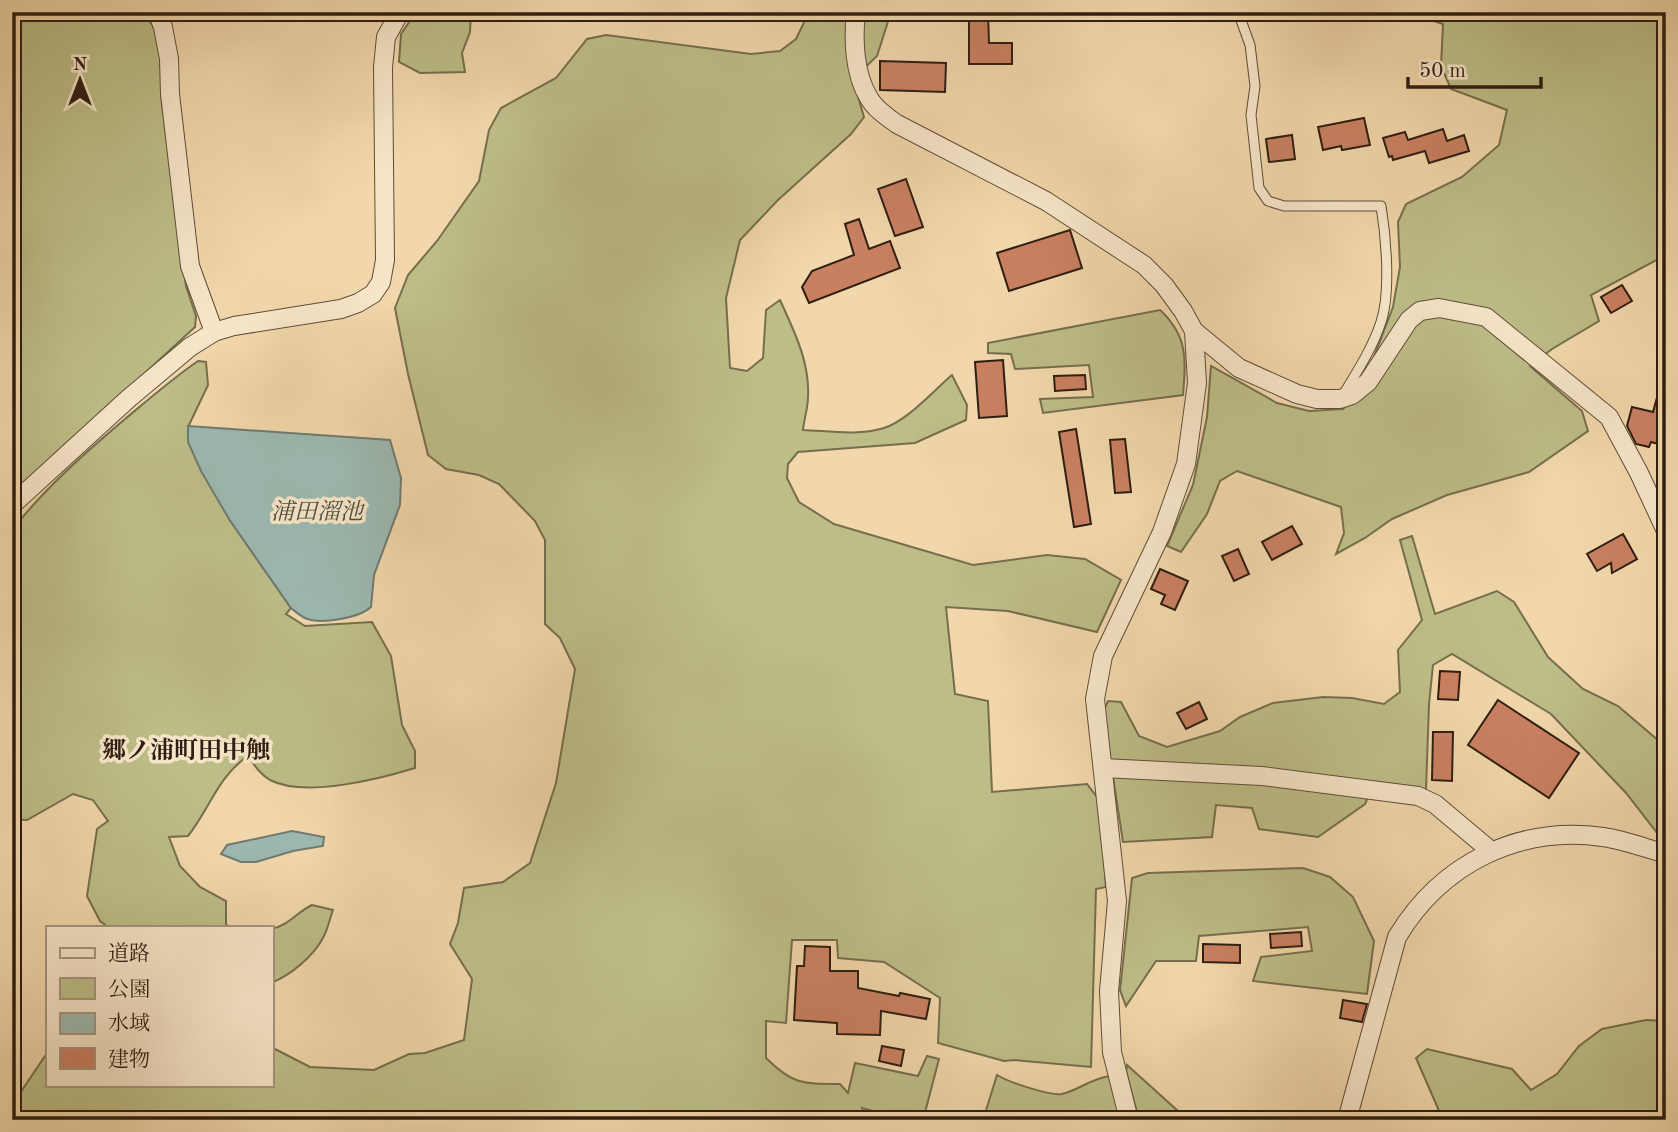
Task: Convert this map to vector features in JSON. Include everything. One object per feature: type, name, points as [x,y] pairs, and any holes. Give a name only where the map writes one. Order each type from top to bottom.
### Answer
[{"type":"street","points":[[157,12],[163,27],[169,60],[190,266],[214,332]]},
{"type":"street","points":[[12,505],[128,399],[190,347],[214,332],[234,326],[341,309],[373,294],[381,282],[385,260],[383,67],[386,37],[400,12]]},
{"type":"street","points":[[856,12],[853,34],[863,82],[869,98],[881,112],[897,124],[1046,201],[1144,265],[1164,285],[1194,331],[1239,368],[1297,394],[1317,399],[1340,399],[1352,395],[1368,382],[1409,320],[1420,311],[1439,308],[1486,317],[1609,417],[1666,531]]},
{"type":"street","points":[[1129,1120],[1112,1052],[1109,991],[1117,901],[1095,699],[1103,656],[1162,532],[1186,464],[1197,383],[1194,331]]},
{"type":"street","points":[[1102,768],[1262,776],[1418,796],[1435,804],[1492,850]]},
{"type":"street","points":[[1347,1120],[1397,937],[1408,919],[1448,878],[1472,860],[1492,850],[1535,838],[1569,834],[1606,837],[1666,854]]},
{"type":"lane","points":[[1238,12],[1250,45],[1255,86],[1251,115],[1259,188],[1268,201],[1284,205],[1381,206],[1385,233],[1385,296],[1382,321],[1358,371],[1340,399]]},
{"type":"green space","points":[[12,12],[141,12],[160,33],[162,103],[186,286],[196,316],[195,327],[22,486],[12,479]]},
{"type":"green space","points":[[416,12],[471,12],[470,32],[462,53],[465,72],[420,73],[399,62],[401,34]]},
{"type":"green space","points":[[809,12],[891,12],[877,56],[853,79],[864,117],[851,134],[778,200],[740,240],[726,298],[730,368],[747,371],[763,358],[766,310],[780,300],[800,347],[806,371],[808,401],[803,430],[854,432],[884,428],[911,412],[952,375],[967,405],[966,420],[915,443],[798,452],[788,464],[787,478],[799,502],[834,524],[973,565],[1047,555],[1085,559],[1121,580],[1097,632],[1008,611],[946,607],[955,694],[988,701],[992,792],[1087,784],[1100,801],[1106,887],[1096,889],[1091,1067],[1004,1061],[938,1043],[940,998],[884,962],[838,958],[837,940],[792,940],[786,1023],[766,1021],[766,1058],[792,1078],[808,1083],[840,1084],[848,1093],[855,1063],[918,1076],[927,1056],[939,1059],[923,1120],[903,1120],[862,1108],[864,1120],[12,1120],[12,1105],[46,1054],[46,1086],[273,1086],[273,1048],[310,1067],[374,1070],[409,1054],[425,1053],[464,1040],[472,979],[450,944],[458,923],[464,888],[503,882],[530,863],[556,783],[575,669],[560,638],[545,624],[545,540],[535,521],[499,484],[479,475],[446,469],[428,455],[395,308],[408,275],[437,241],[479,181],[489,130],[501,108],[556,78],[587,39],[606,35],[751,54],[780,51],[796,39]]},
{"type":"green space","points":[[1406,12],[1666,12],[1666,255],[1591,295],[1599,321],[1552,349],[1530,366],[1582,411],[1588,431],[1529,472],[1447,495],[1392,519],[1336,554],[1344,533],[1341,507],[1237,471],[1220,481],[1207,514],[1181,552],[1167,546],[1193,485],[1207,417],[1211,366],[1277,403],[1309,411],[1343,409],[1360,393],[1393,307],[1400,267],[1398,222],[1406,204],[1462,177],[1499,145],[1507,110],[1451,89],[1441,66],[1443,24]]},
{"type":"green space","points":[[1160,310],[1176,329],[1183,349],[1183,395],[1043,413],[1040,399],[1093,397],[1089,365],[1015,369],[1011,354],[988,353],[988,343]]},
{"type":"green space","points":[[198,361],[206,362],[208,385],[188,427],[229,519],[291,608],[286,614],[305,626],[372,622],[391,656],[402,725],[415,751],[415,768],[342,785],[302,787],[270,780],[248,756],[221,783],[188,836],[169,837],[180,866],[200,887],[226,901],[228,926],[107,926],[100,921],[87,896],[97,829],[108,821],[93,800],[73,794],[27,820],[12,819],[12,530],[80,458]]},
{"type":"green space","points":[[1412,536],[1435,614],[1497,591],[1514,602],[1548,657],[1583,689],[1618,706],[1666,747],[1666,841],[1626,793],[1551,714],[1452,654],[1433,665],[1426,790],[1374,783],[1365,804],[1318,837],[1259,829],[1252,808],[1216,805],[1212,837],[1123,842],[1103,712],[1108,701],[1121,702],[1139,736],[1167,747],[1220,731],[1240,717],[1273,703],[1323,697],[1352,698],[1384,704],[1400,692],[1398,650],[1422,620],[1400,540]]},
{"type":"green space","points":[[1303,868],[1330,877],[1353,897],[1374,941],[1367,994],[1253,981],[1261,957],[1312,951],[1308,927],[1199,936],[1196,961],[1156,961],[1126,1006],[1120,990],[1132,878],[1148,873]]},
{"type":"green space","points":[[312,905],[333,910],[324,936],[301,964],[273,982],[273,928]]},
{"type":"green space","points":[[1646,1020],[1666,1021],[1666,1120],[1443,1120],[1416,1058],[1427,1049],[1512,1069],[1531,1090],[1557,1074],[1579,1046],[1602,1029]]},
{"type":"green space","points":[[1127,1065],[1188,1120],[1139,1120],[1126,1072]]},
{"type":"green space","points":[[997,1075],[1029,1088],[1056,1094],[1110,1076],[1121,1120],[983,1120]]},
{"type":"water","name":"浦田溜池","points":[[188,426],[390,440],[401,478],[400,505],[374,575],[371,607],[349,617],[320,621],[305,618],[291,608],[229,519],[201,471],[188,442]]},
{"type":"water","points":[[292,831],[324,837],[323,846],[293,851],[256,862],[241,862],[221,854],[227,845]]},
{"type":"building","points":[[969,12],[988,12],[989,43],[1012,43],[1012,64],[969,64]]},
{"type":"building","points":[[880,61],[946,63],[945,92],[880,90]]},
{"type":"building","points":[[1364,118],[1370,145],[1323,150],[1318,127]]},
{"type":"building","points":[[1443,129],[1447,141],[1464,135],[1469,151],[1429,163],[1425,151],[1393,160],[1392,156],[1389,157],[1383,138],[1405,132],[1408,140]]},
{"type":"building","points":[[1292,135],[1295,159],[1269,162],[1266,139]]},
{"type":"building","points":[[906,179],[923,227],[895,236],[878,189]]},
{"type":"building","points":[[859,219],[869,249],[890,241],[900,268],[809,303],[802,287],[812,271],[854,255],[845,224]]},
{"type":"building","points":[[1070,230],[1082,268],[1009,291],[997,253]]},
{"type":"building","points":[[1622,285],[1632,301],[1611,313],[1601,297]]},
{"type":"building","points":[[1003,360],[1007,416],[979,418],[975,362]]},
{"type":"building","points":[[1085,375],[1086,389],[1055,391],[1054,376]]},
{"type":"building","points":[[1661,383],[1666,384],[1666,446],[1651,442],[1649,447],[1636,444],[1627,426],[1632,407],[1653,412]]},
{"type":"building","points":[[1076,429],[1091,524],[1074,527],[1059,432]]},
{"type":"building","points":[[1125,439],[1131,492],[1115,493],[1110,440]]},
{"type":"building","points":[[1292,526],[1302,544],[1272,560],[1262,542]]},
{"type":"building","points":[[1623,534],[1637,559],[1612,573],[1611,563],[1597,571],[1587,554]]},
{"type":"building","points":[[1238,549],[1249,574],[1234,581],[1222,556]]},
{"type":"building","points":[[1160,569],[1188,581],[1175,610],[1161,604],[1165,595],[1151,589]]},
{"type":"building","points":[[1440,671],[1460,672],[1458,700],[1438,699]]},
{"type":"building","points":[[1498,700],[1579,753],[1549,798],[1468,745]]},
{"type":"building","points":[[1199,702],[1207,719],[1186,729],[1177,713]]},
{"type":"building","points":[[1433,732],[1453,732],[1452,781],[1432,780]]},
{"type":"building","points":[[1301,932],[1302,946],[1271,948],[1270,934]]},
{"type":"building","points":[[1203,944],[1240,945],[1240,963],[1203,962]]},
{"type":"building","points":[[805,946],[830,947],[830,971],[858,971],[858,988],[930,999],[926,1019],[881,1011],[880,1035],[837,1034],[837,1023],[794,1020],[797,966],[804,966]]},
{"type":"building","points":[[1343,1000],[1367,1004],[1362,1022],[1340,1018]]},
{"type":"building","points":[[882,1046],[904,1050],[901,1066],[879,1061]]},
{"type":"district","name":"郷ノ浦町田中触","points":[[186,750]]}]
